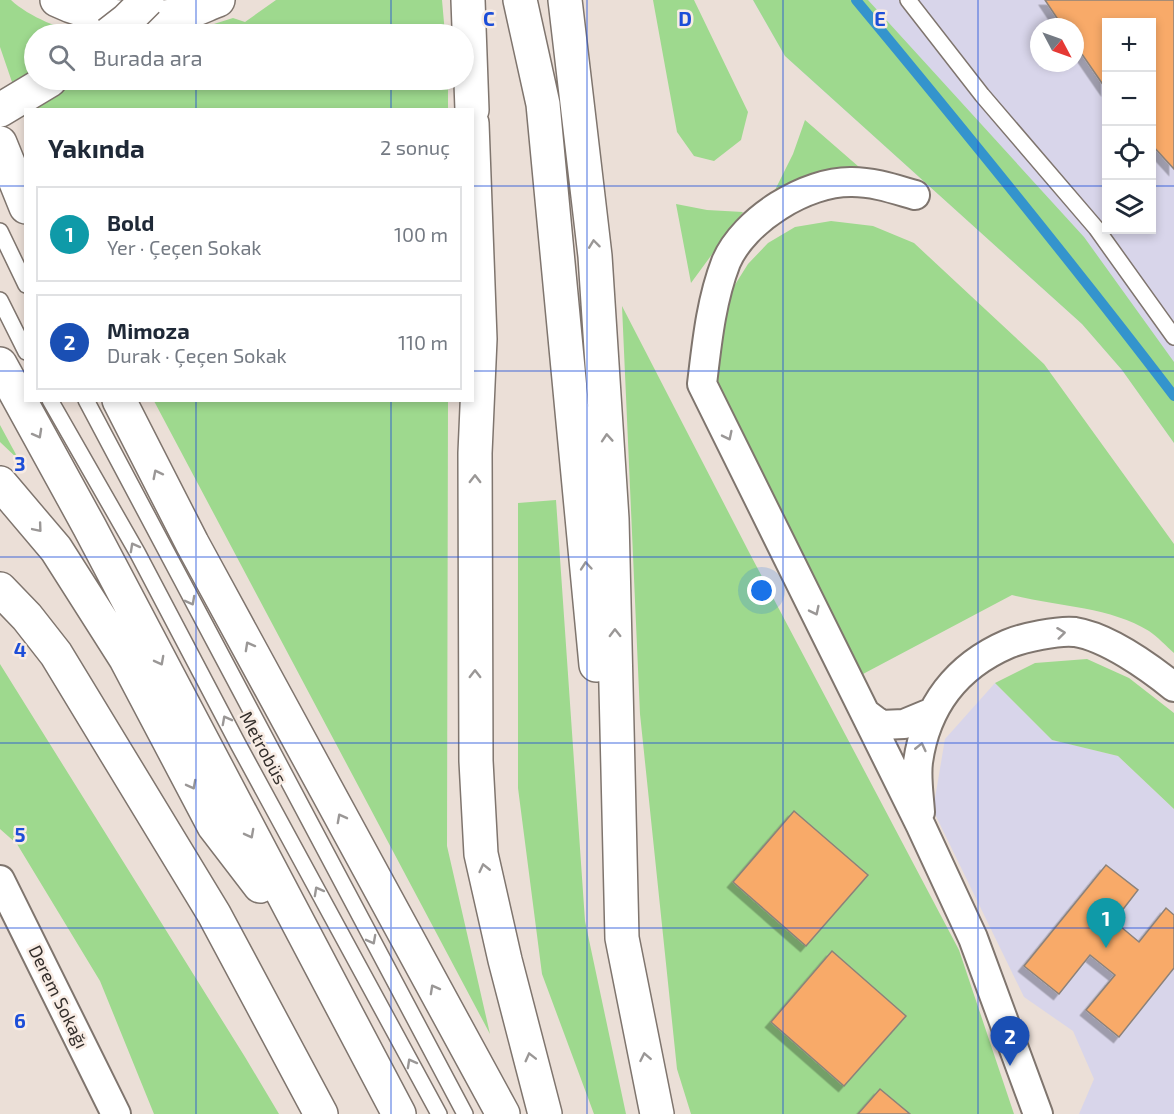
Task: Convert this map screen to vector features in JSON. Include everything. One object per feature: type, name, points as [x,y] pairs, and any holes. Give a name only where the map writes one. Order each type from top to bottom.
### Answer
[{"type":"highway","points":[[57,0],[70,7],[110,16],[146,18],[182,14],[218,0]]},
{"type":"highway","points":[[123,24],[147,0]]},
{"type":"highway","points":[[468,0],[469,24]]},
{"type":"highway","points":[[520,0],[543,104],[622,938],[657,1114]]},
{"type":"highway","points":[[565,0],[595,256],[612,519],[622,938]]},
{"type":"highway","points":[[0,110],[33,90]]},
{"type":"highway","points":[[471,90],[472,108]]},
{"type":"highway","points":[[0,143],[24,202]]},
{"type":"highway","points":[[474,177],[480,339],[475,465],[476,761],[481,854],[505,960],[545,1114]]},
{"type":"highway","points":[[0,364],[89,526],[399,1114]]},
{"type":"highway","points":[[120,402],[192,543],[502,1114]]},
{"type":"highway","points":[[0,483],[56,549],[126,660],[214,826],[323,968]]},
{"type":"highway","points":[[0,589],[27,617],[56,654],[214,915],[321,1114]]},
{"type":"street","points":[[915,195],[876,184],[850,181],[825,186],[799,195],[772,209],[746,232],[727,260],[716,294],[709,327],[702,384],[921,826],[973,938],[1038,1114]]},
{"type":"street","points":[[921,826],[918,763],[925,732],[941,696],[960,674],[987,654],[1023,638],[1073,632],[1099,640],[1149,667],[1174,687]]},
{"type":"street","points":[[865,713],[881,725],[904,724],[933,712]]},
{"type":"street","name":"Derem Sokağı","points":[[0,880],[116,1114]]},
{"type":"lane","points":[[908,0],[982,95],[1096,228],[1174,337]]},
{"type":"lane","points":[[0,231],[24,281]]},
{"type":"lane","points":[[0,300],[24,348]]},
{"type":"lane","name":"Metrobüs","points":[[51,402],[137,552],[238,744],[439,1114]]},
{"type":"lane","name":"Metrobüs","points":[[87,402],[465,1114]]},
{"type":"shaded area","points":[[753,0],[1174,0],[1174,443],[1122,370],[1082,324],[785,56]]},
{"type":"shaded area","points":[[995,683],[1052,740],[1118,756],[1174,809],[1174,1114],[1079,1114],[1094,1079],[1073,1031],[1024,997],[933,810],[945,739]]},
{"type":"green space","points":[[0,0],[11,0],[27,12],[52,24],[24,24],[24,90],[448,90],[448,108],[24,108],[24,117],[0,47]]},
{"type":"green space","points":[[276,0],[442,0],[444,24],[214,24],[233,18],[245,22]]},
{"type":"green space","points":[[653,0],[694,0],[748,112],[741,140],[714,161],[694,156],[677,132]]},
{"type":"green space","points":[[753,0],[868,0],[1084,237],[1174,362],[1174,443],[1122,370],[1082,324],[785,56]]},
{"type":"green space","points":[[805,120],[859,167],[823,171],[775,190],[793,154]]},
{"type":"green space","points":[[676,204],[707,210],[743,212],[691,283]]},
{"type":"green space","points":[[831,221],[873,226],[914,243],[1044,364],[1174,544],[1174,653],[1149,631],[1118,617],[1012,595],[863,674],[714,391],[731,291],[748,264],[768,243],[795,227]]},
{"type":"green space","points":[[622,306],[959,950],[1014,1114],[691,1114],[677,1069],[640,714]]},
{"type":"green space","points":[[155,402],[448,402],[447,846],[490,1034]]},
{"type":"green space","points":[[0,425],[19,460],[0,442]]},
{"type":"green space","points":[[556,500],[585,921],[626,1114],[594,1114],[542,974],[518,788],[518,503]]},
{"type":"green space","points":[[1087,659],[1129,678],[1174,713],[1174,809],[1118,756],[1052,740],[995,683],[1035,663]]},
{"type":"green space","points":[[0,664],[279,1114],[154,1114],[100,981],[17,844],[0,829]]},
{"type":"building","points":[[1045,0],[1174,0],[1174,169],[1156,149],[1156,18],[1102,18],[1102,83],[1084,57],[1084,18],[1057,18]]},
{"type":"building","points":[[794,811],[868,875],[806,946],[733,882]]},
{"type":"building","points":[[1106,865],[1138,890],[1114,921],[1139,942],[1166,908],[1174,915],[1174,968],[1119,1037],[1086,1010],[1115,975],[1090,955],[1059,994],[1024,966]]},
{"type":"building","points":[[832,951],[906,1016],[844,1086],[771,1022]]},
{"type":"building","points":[[880,1089],[910,1114],[858,1114]]},
{"type":"waterway","points":[[856,0],[1017,196],[1174,396]]},
{"type":"place","name":"Bold","points":[[1106,948]]},
{"type":"place","name":"Mimoza","points":[[1010,1066]]}]
